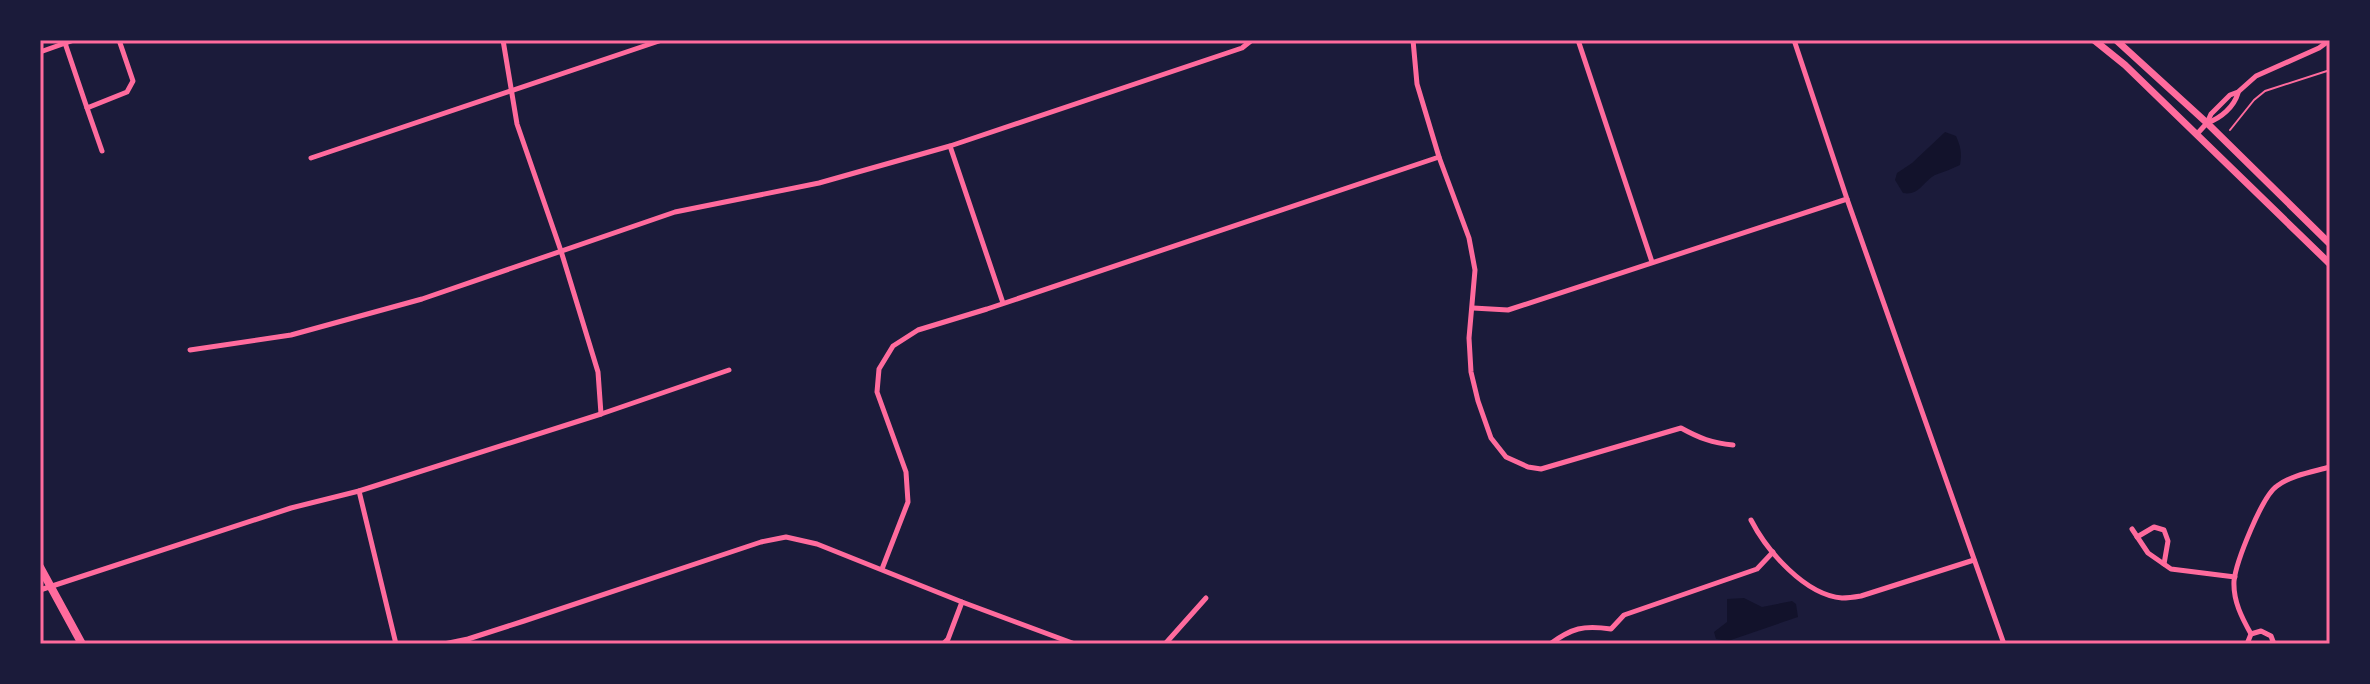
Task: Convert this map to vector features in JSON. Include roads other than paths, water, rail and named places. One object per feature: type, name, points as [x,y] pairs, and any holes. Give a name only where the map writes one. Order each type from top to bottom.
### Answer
[{"type":"main road","points":[[2094,40],[2125,65],[2330,264]]},
{"type":"main road","points":[[2116,40],[2207,123],[2330,244]]},
{"type":"main road","points":[[40,567],[82,644]]},
{"type":"street","points":[[40,52],[74,40]]},
{"type":"street","points":[[87,108],[127,92],[133,81],[119,40]]},
{"type":"street","points":[[503,40],[517,124],[598,372],[601,414]]},
{"type":"street","points":[[311,158],[662,40]]},
{"type":"street","points":[[190,350],[291,335],[422,299],[675,212],[819,183],[950,146],[1242,48],[1252,40]]},
{"type":"street","points":[[1413,40],[1417,84],[1439,157],[1469,238],[1475,270],[1469,338],[1471,372],[1491,438],[1506,457],[1541,469],[1681,428],[1699,439],[1733,445]]},
{"type":"street","points":[[1578,40],[1652,262]]},
{"type":"street","points":[[1794,40],[2004,644]]},
{"type":"street","points":[[2197,134],[2207,123],[2218,119],[2236,100],[2238,92],[2256,76],[2330,40]]},
{"type":"street","points":[[65,43],[102,151]]},
{"type":"street","points":[[950,146],[1003,303]]},
{"type":"street","points":[[882,569],[908,502],[906,472],[877,392],[879,369],[893,346],[918,330],[1439,157]]},
{"type":"street","points":[[1473,308],[1508,310],[1847,199]]},
{"type":"street","points":[[40,590],[291,508],[359,491],[601,414],[729,370]]},
{"type":"street","points":[[2251,634],[2238,610],[2234,584],[2259,510],[2275,487],[2294,477],[2330,467]]},
{"type":"street","points":[[359,491],[396,644]]},
{"type":"street","points":[[1751,520],[1773,552],[1811,587],[1843,598],[1861,596],[1974,560]]},
{"type":"street","points":[[2137,537],[2154,527],[2164,530],[2168,541],[2164,564]]},
{"type":"street","points":[[2132,529],[2148,553],[2171,569],[2235,577]]},
{"type":"street","points":[[444,644],[524,621],[761,542],[786,537],[817,544],[1075,644]]},
{"type":"street","points":[[1550,644],[1567,631],[1593,627],[1611,629],[1624,615],[1757,569],[1773,552]]},
{"type":"street","points":[[1165,644],[1206,598]]},
{"type":"street","points":[[943,644],[948,639],[962,602]]},
{"type":"street","points":[[2247,644],[2251,634],[2256,632],[2266,632],[2274,644]]}]
